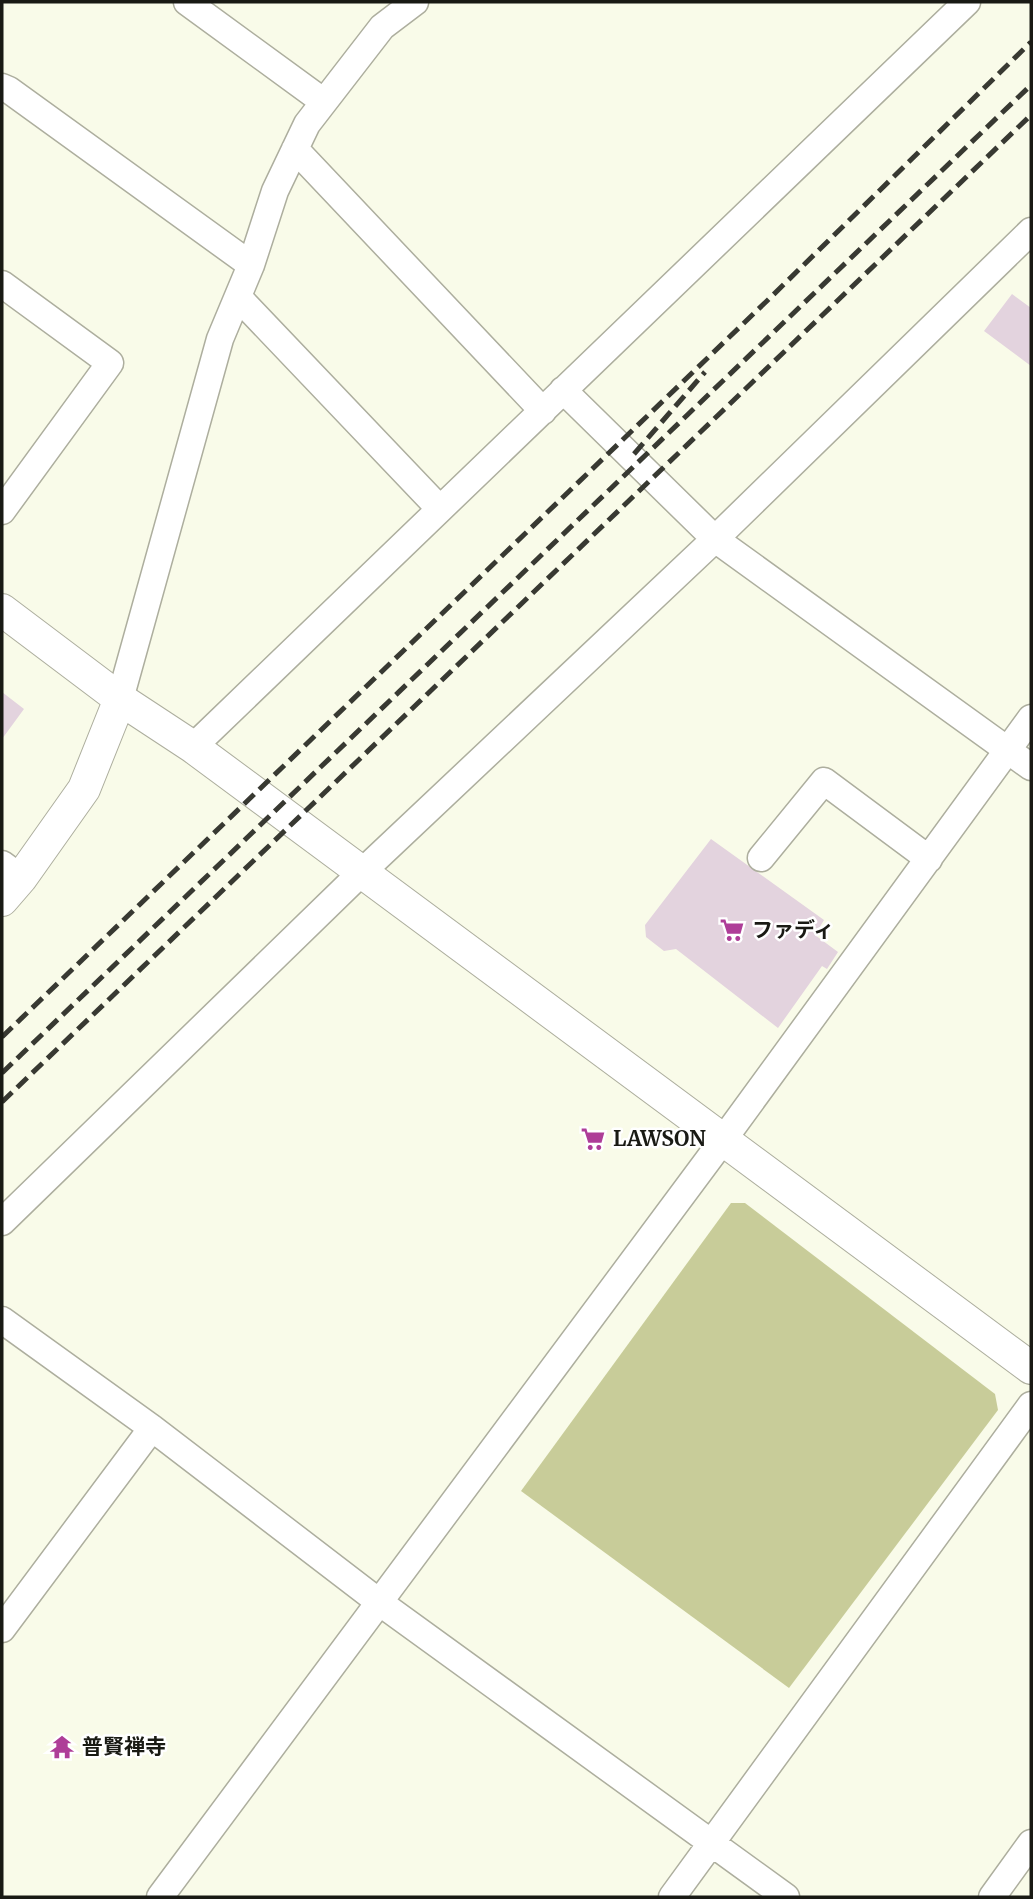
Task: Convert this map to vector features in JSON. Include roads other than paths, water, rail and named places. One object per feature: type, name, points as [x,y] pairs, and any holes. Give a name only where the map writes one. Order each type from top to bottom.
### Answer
[{"type":"street","points":[[187,2],[324,102]]},
{"type":"street","points":[[8,881],[84,789],[120,699],[220,339],[251,265],[275,191],[307,124],[382,27],[415,2]]},
{"type":"street","points":[[193,747],[967,2]]},
{"type":"street","points":[[2,87],[251,265]]},
{"type":"street","points":[[295,149],[542,411]]},
{"type":"street","points":[[2,1222],[362,872],[715,539],[1031,231]]},
{"type":"street","points":[[2,284],[110,363],[2,512]]},
{"type":"street","points":[[238,297],[440,509]]},
{"type":"street","points":[[564,390],[715,539],[1031,766]]},
{"type":"street","points":[[2,610],[120,699],[193,747],[1031,1368]]},
{"type":"street","points":[[160,1897],[723,1140],[1031,719]]},
{"type":"street","points":[[761,858],[824,781],[929,859]]},
{"type":"street","points":[[2,1320],[152,1427],[379,1602],[786,1897]]},
{"type":"street","points":[[672,1897],[1031,1405]]},
{"type":"street","points":[[2,1629],[152,1427]]},
{"type":"street","points":[[992,1897],[1031,1843]]},
{"type":"railway","points":[[2,1037],[772,296],[1031,42]]},
{"type":"railway","points":[[2,1073],[1031,85]]},
{"type":"railway","points":[[2,1102],[1031,115]]},
{"type":"railway","points":[[634,454],[705,372]]},
{"type":"place","name":"ファディ","points":[[732,930]]},
{"type":"place","name":"LAWSON","points":[[593,1139]]},
{"type":"place","name":"普賢禅寺","points":[[62,1747]]}]
